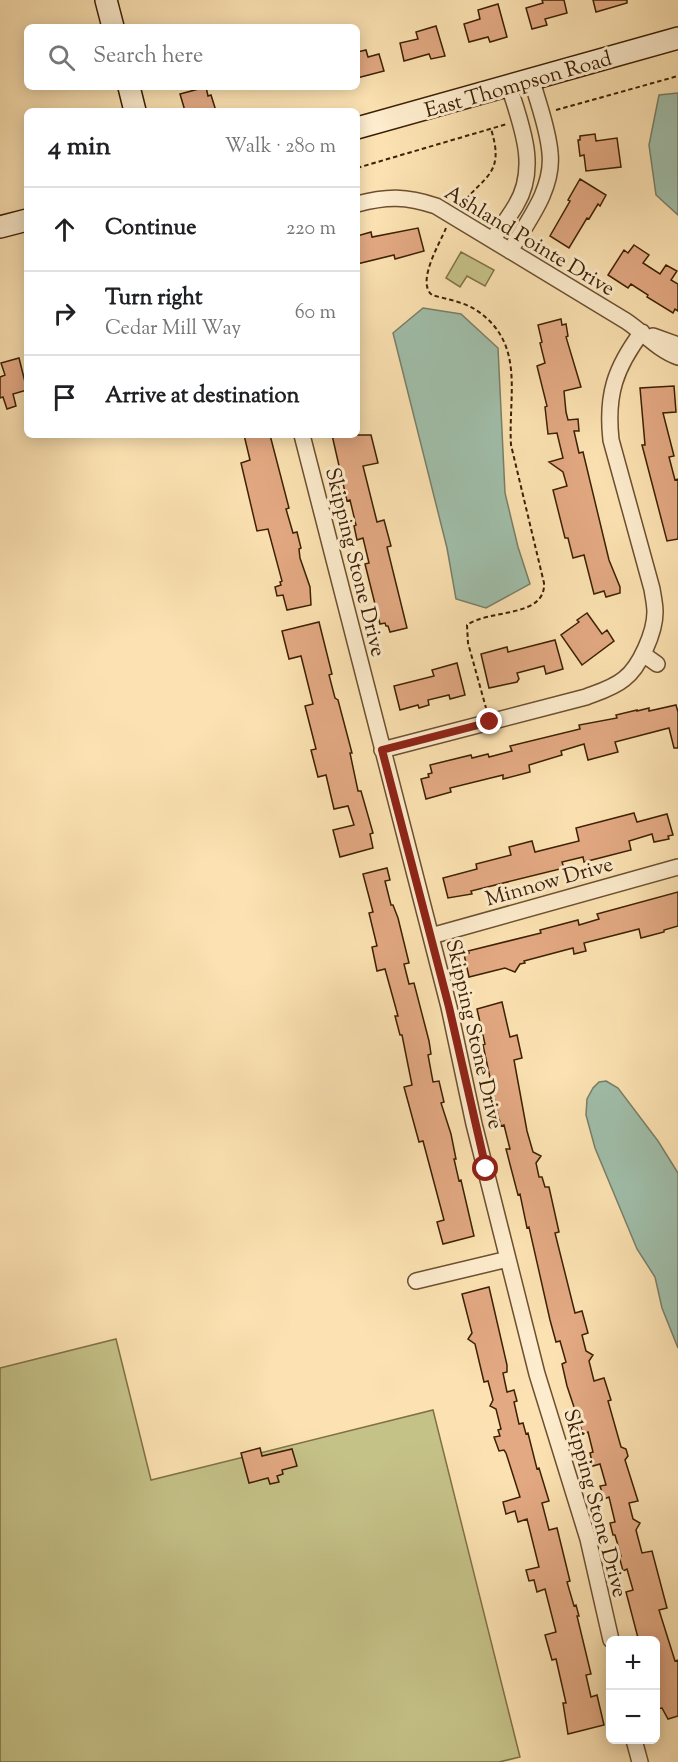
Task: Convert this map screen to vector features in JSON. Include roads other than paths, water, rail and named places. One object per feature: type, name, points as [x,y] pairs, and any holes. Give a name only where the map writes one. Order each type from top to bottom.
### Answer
[{"type":"main road","points":[[106,0],[112,24]]},
{"type":"main road","name":"East Thompson Road","points":[[360,127],[678,38]]},
{"type":"main road","points":[[130,90],[134,108]]},
{"type":"main road","points":[[0,227],[24,221]]},
{"type":"street","points":[[510,251],[542,196],[550,167],[550,154],[532,80]]},
{"type":"street","points":[[492,240],[517,204],[523,188],[528,156],[509,86]]},
{"type":"street","points":[[523,188],[542,196]]},
{"type":"street","name":"Ashland Pointe Drive","points":[[360,203],[397,197],[416,199],[436,206],[642,332],[658,347],[678,357]]},
{"type":"street","points":[[382,750],[607,690],[626,678],[643,654],[653,628],[655,611],[611,440],[609,421],[610,400],[615,378],[627,352],[642,332]]},
{"type":"street","name":"Ashland Pointe Drive","points":[[642,332],[678,345]]},
{"type":"street","name":"Skipping Stone Drive","points":[[303,438],[449,1007],[474,1124],[537,1374],[588,1539],[610,1636]]},
{"type":"street","points":[[643,654],[657,664]]},
{"type":"street","name":"Minnow Drive","points":[[431,936],[678,867]]},
{"type":"street","points":[[416,1281],[508,1259]]},
{"type":"street","points":[[635,1744],[640,1762]]}]
